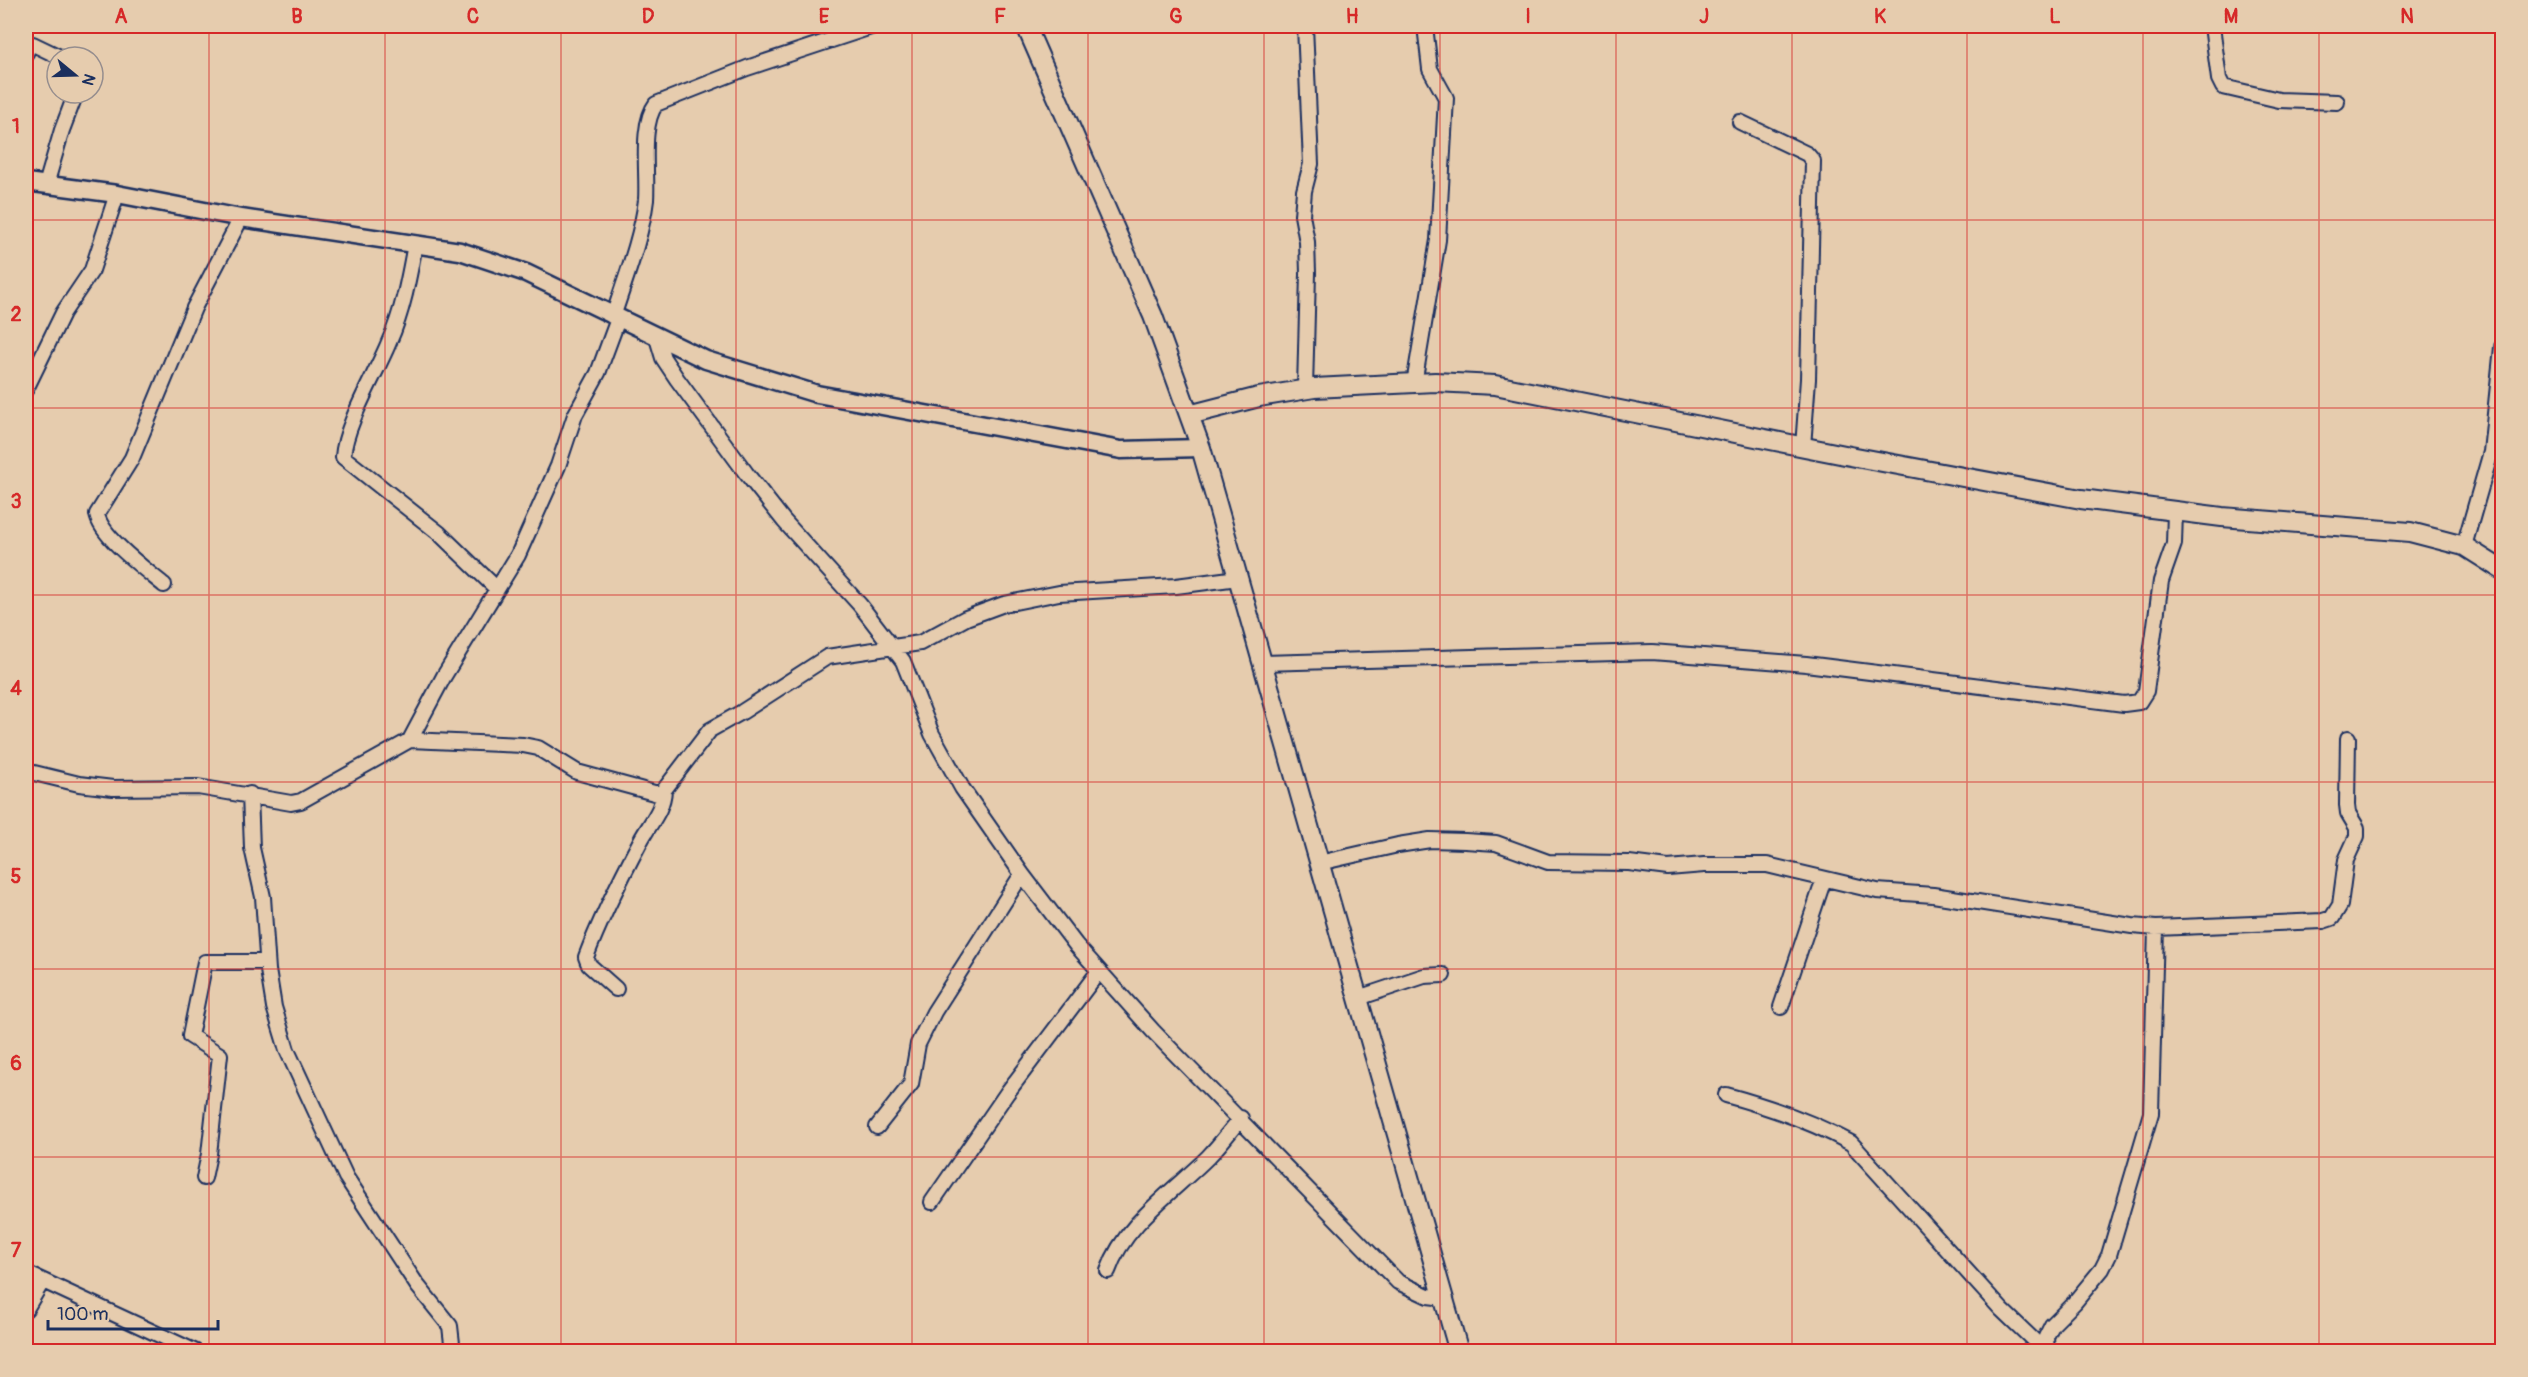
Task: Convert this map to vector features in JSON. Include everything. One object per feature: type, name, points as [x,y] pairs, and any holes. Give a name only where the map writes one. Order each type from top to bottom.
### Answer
[{"type":"main road","points":[[1026,26],[1154,315],[1201,448],[1459,1352]]},
{"type":"main road","points":[[1189,415],[1259,397],[1305,389],[1435,382],[1495,385],[1540,392],[1803,447],[2081,499],[2175,512],[2410,532],[2464,546],[2502,570]]},
{"type":"street","points":[[410,740],[539,511],[575,415],[598,373],[641,226],[646,200],[650,113],[656,104],[747,68],[874,26]]},
{"type":"street","points":[[1305,26],[1311,164],[1304,191],[1302,215],[1307,242],[1308,273],[1305,389]]},
{"type":"street","points":[[1414,384],[1438,240],[1446,98],[1430,69],[1425,26]]},
{"type":"street","points":[[2212,26],[2219,79],[2223,87],[2279,100],[2337,102]]},
{"type":"street","points":[[26,53],[29,46],[33,44],[45,50]]},
{"type":"street","points":[[46,185],[71,105]]},
{"type":"street","points":[[1740,122],[1807,154],[1813,161],[1808,380],[1803,447]]},
{"type":"street","points":[[26,182],[117,194],[241,219],[460,251],[526,273],[706,360],[817,394],[1121,450],[1201,448]]},
{"type":"street","points":[[26,389],[63,313],[92,270],[117,194]]},
{"type":"street","points":[[164,585],[120,547],[98,520],[97,514],[132,458],[194,308],[241,219]]},
{"type":"street","points":[[415,244],[406,293],[390,340],[357,412],[343,457],[439,533],[497,589]]},
{"type":"street","points":[[657,338],[663,358],[676,380],[746,473],[784,521],[860,605],[894,648],[903,661],[932,734],[962,788],[1022,874],[1099,971],[1160,1038],[1241,1118],[1398,1282],[1428,1296],[1444,1298]]},
{"type":"street","points":[[2464,546],[2491,452],[2502,347]]},
{"type":"street","points":[[1262,663],[1652,652],[1806,664],[2124,705],[2139,702],[2146,691],[2161,580],[2174,544],[2175,512]]},
{"type":"street","points":[[26,771],[79,784],[113,788],[198,787],[250,794],[280,802],[301,801],[410,740],[523,745],[538,748],[577,772],[649,794],[658,794],[664,790],[710,730],[827,657],[920,643],[966,618],[1015,602],[1059,593],[1176,586],[1238,578]]},
{"type":"street","points":[[1319,863],[1430,840],[1466,841],[1496,843],[1548,862],[1629,863],[1668,868],[1704,865],[1767,865],[1877,891],[1933,896],[2156,928],[2323,921],[2332,918],[2340,905],[2346,860],[2357,836],[2357,828],[2348,813],[2347,806],[2348,738]]},
{"type":"street","points":[[616,989],[589,965],[586,957],[626,870],[649,825],[662,807],[664,790]]},
{"type":"street","points":[[250,794],[252,848],[263,897],[267,962],[274,1007],[296,1072],[346,1177],[417,1285],[450,1326],[453,1352]]},
{"type":"street","points":[[877,1126],[911,1083],[918,1044],[934,1012],[1022,874]]},
{"type":"street","points":[[1782,1007],[1824,879]]},
{"type":"street","points":[[2046,1352],[2046,1337],[2052,1324],[2074,1303],[2102,1269],[2109,1255],[2151,1113],[2156,928]]},
{"type":"street","points":[[204,1178],[209,1155],[220,1054],[190,1036],[205,962],[267,962]]},
{"type":"street","points":[[932,1202],[1007,1093],[1099,971]]},
{"type":"street","points":[[1358,998],[1424,976],[1443,975]]},
{"type":"street","points":[[1726,1095],[1778,1109],[1820,1126],[1851,1143],[2002,1310],[2046,1352]]},
{"type":"street","points":[[1108,1271],[1114,1254],[1128,1237],[1208,1156],[1241,1118]]},
{"type":"street","points":[[26,1274],[196,1352]]},
{"type":"street","points":[[26,1309],[42,1282]]}]
